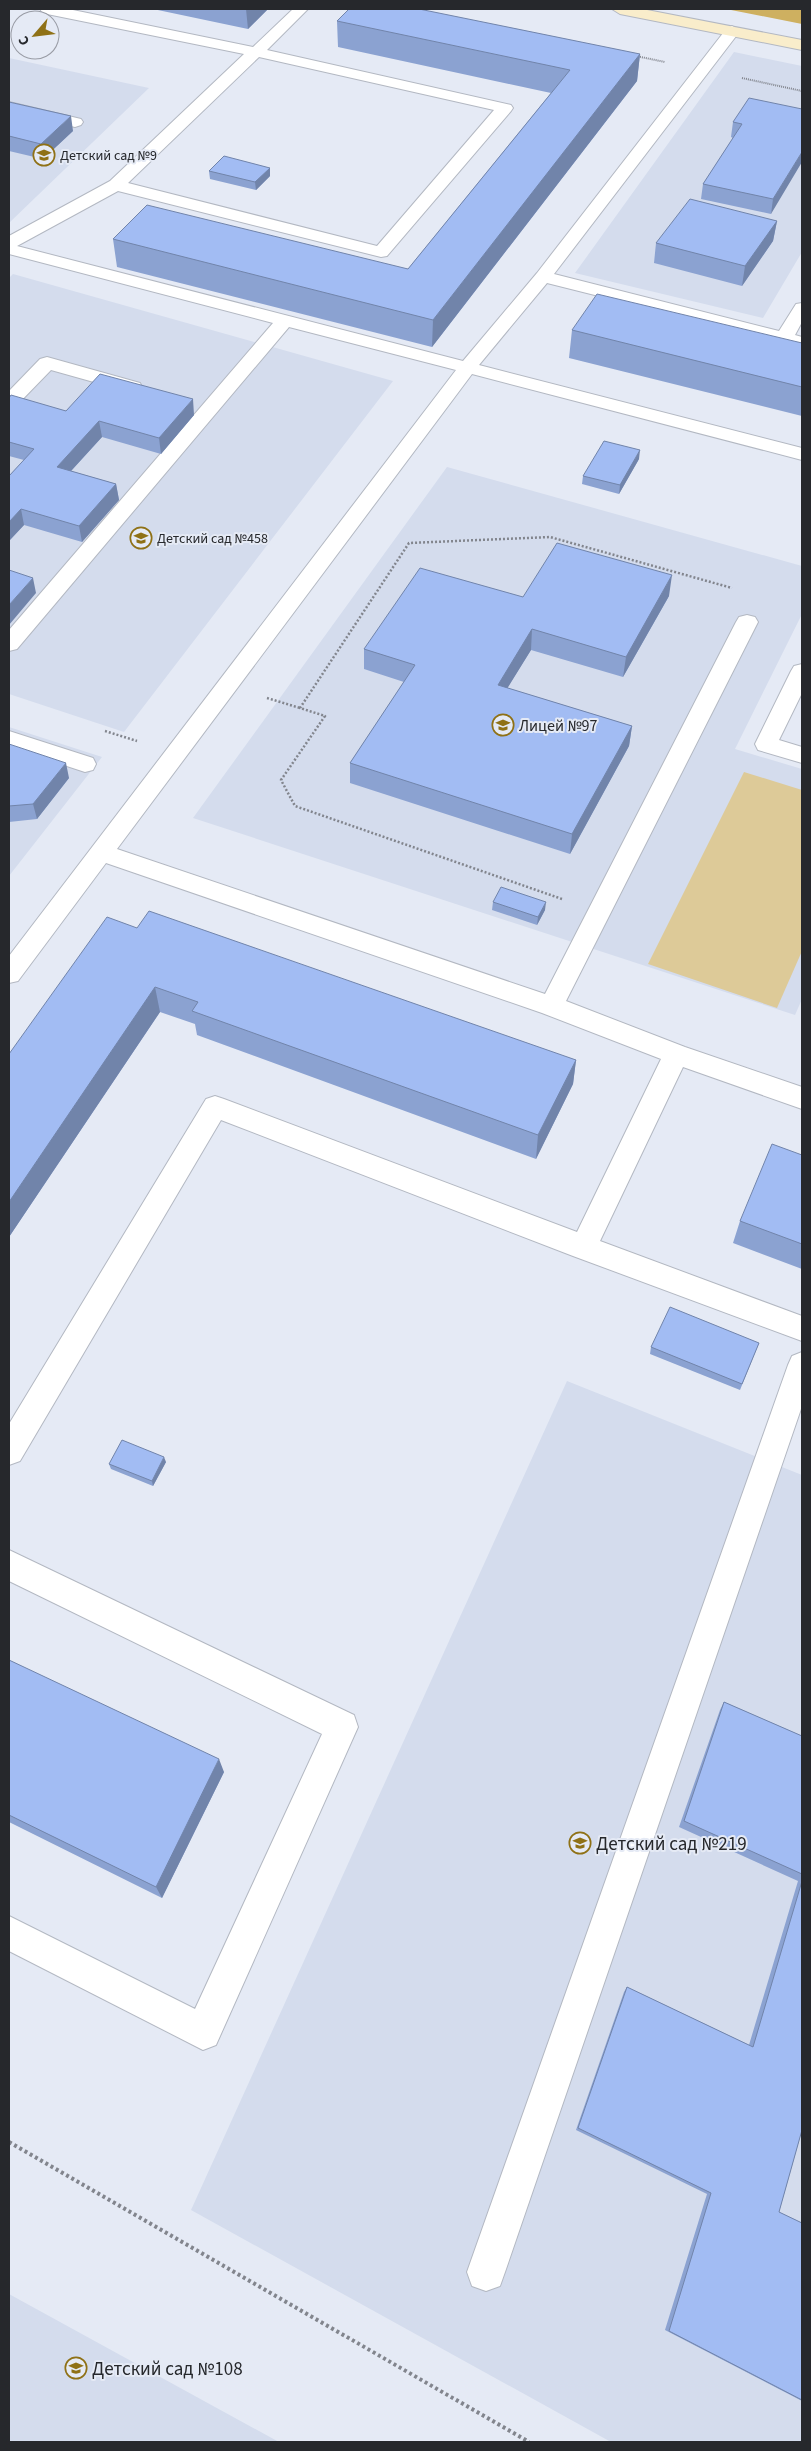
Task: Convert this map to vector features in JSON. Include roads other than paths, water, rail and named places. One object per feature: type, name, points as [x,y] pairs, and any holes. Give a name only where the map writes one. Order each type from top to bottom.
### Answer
[{"type":"street","points":[[620,9],[802,45]]},
{"type":"lane","points":[[47,9],[256,52],[505,108],[381,252],[116,185]]},
{"type":"lane","points":[[9,243],[116,185],[302,9]]},
{"type":"lane","points":[[9,974],[20,942],[100,852],[467,368],[543,278],[732,31]]},
{"type":"lane","points":[[9,107],[75,122]]},
{"type":"lane","points":[[9,249],[802,454]]},
{"type":"lane","points":[[543,278],[802,342]]},
{"type":"lane","points":[[784,338],[802,308]]},
{"type":"lane","points":[[9,644],[285,320]]},
{"type":"lane","points":[[9,402],[48,363],[152,392]]},
{"type":"lane","points":[[191,403],[210,408]]},
{"type":"lane","points":[[551,1006],[747,622]]},
{"type":"lane","points":[[802,671],[766,744],[802,755]]},
{"type":"lane","points":[[9,739],[85,764]]},
{"type":"lane","points":[[100,852],[551,1006],[676,1054],[802,1098]]},
{"type":"lane","points":[[583,1248],[676,1054]]},
{"type":"lane","points":[[9,1451],[215,1107],[583,1248],[802,1329]]},
{"type":"lane","points":[[486,2272],[802,1365]]},
{"type":"lane","points":[[9,1566],[342,1727],[203,2032],[9,1933]]},
{"type":"place","name":"Детский сад №9","points":[[44,155]]},
{"type":"place","name":"Детский сад №458","points":[[141,538]]},
{"type":"place","name":"Лицей №97","points":[[503,725]]},
{"type":"place","name":"Детский сад №219","points":[[580,1843]]},
{"type":"place","name":"Детский сад №108","points":[[76,2368]]}]
